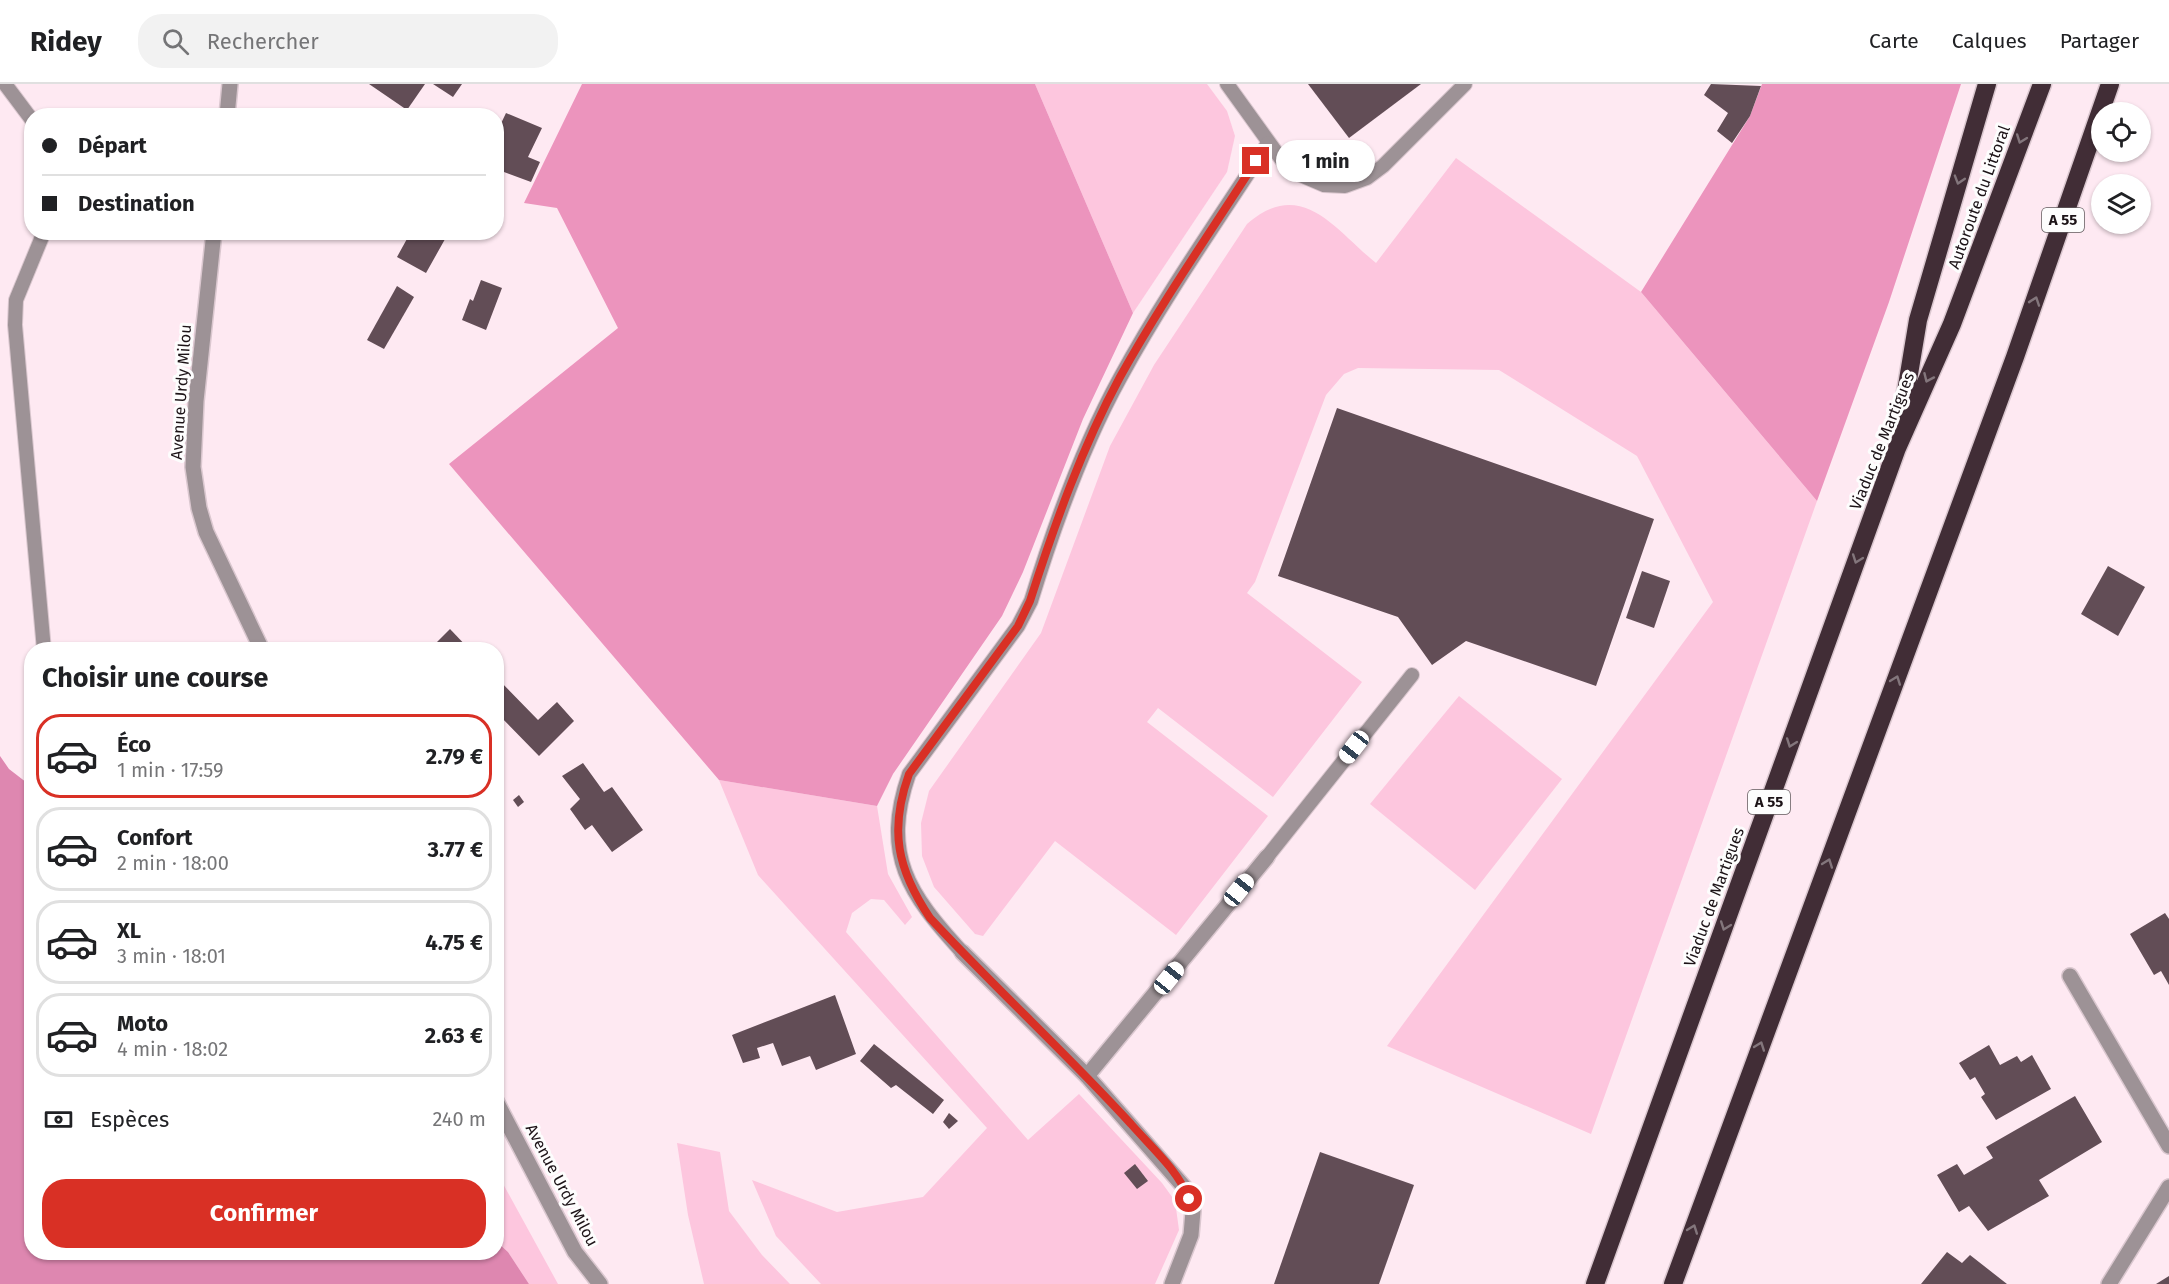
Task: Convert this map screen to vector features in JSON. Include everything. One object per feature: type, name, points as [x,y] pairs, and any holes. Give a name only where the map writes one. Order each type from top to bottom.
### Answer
[{"type":"highway","points":[[1897,448],[1918,320],[1987,84]]},
{"type":"highway","name":"Autoroute du Littoral","points":[[1952,324],[2042,84]]},
{"type":"highway","name":"A 55","points":[[1672,1284],[2016,357],[2110,84]]},
{"type":"highway","name":"Viaduc de Martigues","points":[[1595,1284],[1897,448],[1952,324]]},
{"type":"street","points":[[228,108],[230,84]]},
{"type":"street","name":"Avenue Urdy Milou","points":[[213,240],[196,402],[193,467],[199,508],[206,532],[258,642]]},
{"type":"street","points":[[1088,1076],[1267,857]]},
{"type":"street","points":[[962,952],[1088,1076],[1185,1188],[1194,1211],[1191,1235],[1172,1284]]},
{"type":"street","points":[[2070,976],[2169,1146]]},
{"type":"street","name":"Avenue Urdy Milou","points":[[504,1116],[575,1252],[600,1284]]},
{"type":"street","points":[[2109,1284],[2169,1187]]},
{"type":"lane","points":[[5,84],[24,109]]},
{"type":"lane","points":[[1227,84],[1289,170],[1324,185],[1345,186],[1367,178],[1383,166],[1465,84]]},
{"type":"lane","points":[[962,952],[930,918],[914,893],[902,867],[898,838],[899,802],[909,774],[1018,626],[1030,601],[1090,437],[1119,379],[1150,325],[1268,143]]},
{"type":"lane","points":[[41,240],[16,300],[15,325],[44,642]]},
{"type":"lane","points":[[1267,857],[1412,675]]},
{"type":"shaded area","points":[[582,84],[1035,84],[1133,313],[1083,419],[1023,572],[1002,616],[893,774],[877,806],[719,780],[449,464],[618,328],[557,208],[524,203]]},
{"type":"shaded area","points":[[1035,84],[1207,84],[1227,111],[1235,136],[1227,172],[1133,313]]},
{"type":"shaded area","points":[[1762,84],[1961,84],[1889,302],[1817,501],[1641,292],[1750,116]]},
{"type":"shaded area","points":[[1456,158],[1641,292],[1817,501],[1591,1134],[1387,1046],[1713,602],[1637,456],[1499,370],[1358,368],[1344,374],[1326,395],[1255,582],[1247,593],[1362,682],[1273,797],[1158,708],[1147,722],[1268,816],[1176,935],[1055,841],[983,936],[975,934],[934,887],[922,856],[921,823],[929,791],[1041,633],[1110,446],[1154,365],[1247,224],[1267,211],[1285,205],[1301,207],[1317,213],[1332,224],[1376,263]]},
{"type":"shaded area","points":[[1459,696],[1562,779],[1475,890],[1370,804]]},
{"type":"shaded area","points":[[0,756],[9,769],[24,781],[24,1260],[504,1260],[504,1248],[529,1284],[0,1284]]},
{"type":"shaded area","points":[[719,780],[877,806],[888,874],[912,917],[905,925],[884,900],[871,899],[852,913],[846,932],[1028,1140],[1079,1094],[1162,1183],[1175,1201],[1179,1230],[1155,1284],[821,1284],[776,1236],[752,1180],[837,1212],[923,1197],[987,1128],[758,875]]},
{"type":"shaded area","points":[[677,1143],[720,1152],[729,1211],[762,1255],[790,1284],[704,1284],[688,1215]]},
{"type":"shaded area","points":[[504,1186],[558,1284],[529,1284],[504,1248]]},
{"type":"building","points":[[369,84],[425,84],[408,108],[404,108]]},
{"type":"building","points":[[433,84],[462,84],[453,97]]},
{"type":"building","points":[[1308,84],[1421,84],[1349,138]]},
{"type":"building","points":[[1711,84],[1761,86],[1750,116],[1732,143],[1717,131],[1728,113],[1704,95]]},
{"type":"building","points":[[506,113],[542,128],[528,157],[540,162],[531,182],[504,172],[504,117]]},
{"type":"building","points":[[406,240],[445,240],[426,273],[397,257]]},
{"type":"building","points":[[481,280],[502,288],[486,330],[462,320]]},
{"type":"building","points":[[397,286],[414,297],[384,349],[367,340]]},
{"type":"building","points":[[1337,408],[1654,519],[1596,686],[1466,641],[1432,665],[1398,617],[1278,576]]},
{"type":"building","points":[[2108,566],[2145,587],[2118,636],[2081,614]]},
{"type":"building","points":[[1642,571],[1670,581],[1654,628],[1626,618]]},
{"type":"building","points":[[450,629],[462,642],[437,642]]},
{"type":"building","points":[[504,685],[538,720],[557,702],[574,721],[539,756],[504,720]]},
{"type":"building","points":[[583,763],[604,792],[612,787],[643,830],[612,852],[592,825],[585,830],[570,809],[580,799],[562,776]]},
{"type":"building","points":[[519,795],[524,802],[518,807],[513,800]]},
{"type":"building","points":[[2165,913],[2169,919],[2169,985],[2161,971],[2154,975],[2130,934]]},
{"type":"building","points":[[835,995],[856,1054],[816,1070],[810,1056],[782,1066],[773,1043],[757,1048],[760,1058],[743,1063],[732,1035]]},
{"type":"building","points":[[874,1044],[944,1100],[933,1114],[896,1085],[891,1088],[860,1061]]},
{"type":"building","points":[[1989,1045],[2000,1065],[2017,1056],[2021,1062],[2032,1055],[2051,1089],[1996,1120],[1981,1097],[1985,1094],[1975,1077],[1970,1080],[1959,1063]]},
{"type":"building","points":[[2075,1096],[2102,1142],[2039,1180],[2049,1196],[1988,1231],[1969,1206],[1959,1212],[1937,1175],[1957,1164],[1964,1175],[1993,1158],[1986,1147]]},
{"type":"building","points":[[949,1113],[958,1121],[949,1129],[943,1122]]},
{"type":"building","points":[[1320,1152],[1414,1185],[1379,1284],[1274,1284]]},
{"type":"building","points":[[1135,1164],[1148,1181],[1137,1189],[1124,1173]]},
{"type":"building","points":[[1947,1252],[1962,1263],[1970,1255],[2007,1284],[1921,1284]]},
{"type":"building","points":[[2169,1276],[2169,1284],[2156,1284]]},
{"type":"route","points":[[1189,1199],[1185,1188],[1172,1170],[1088,1076],[930,918],[914,893],[902,867],[898,838],[899,802],[909,774],[1018,626],[1030,601],[1090,437],[1119,379],[1150,325],[1256,161]]}]
